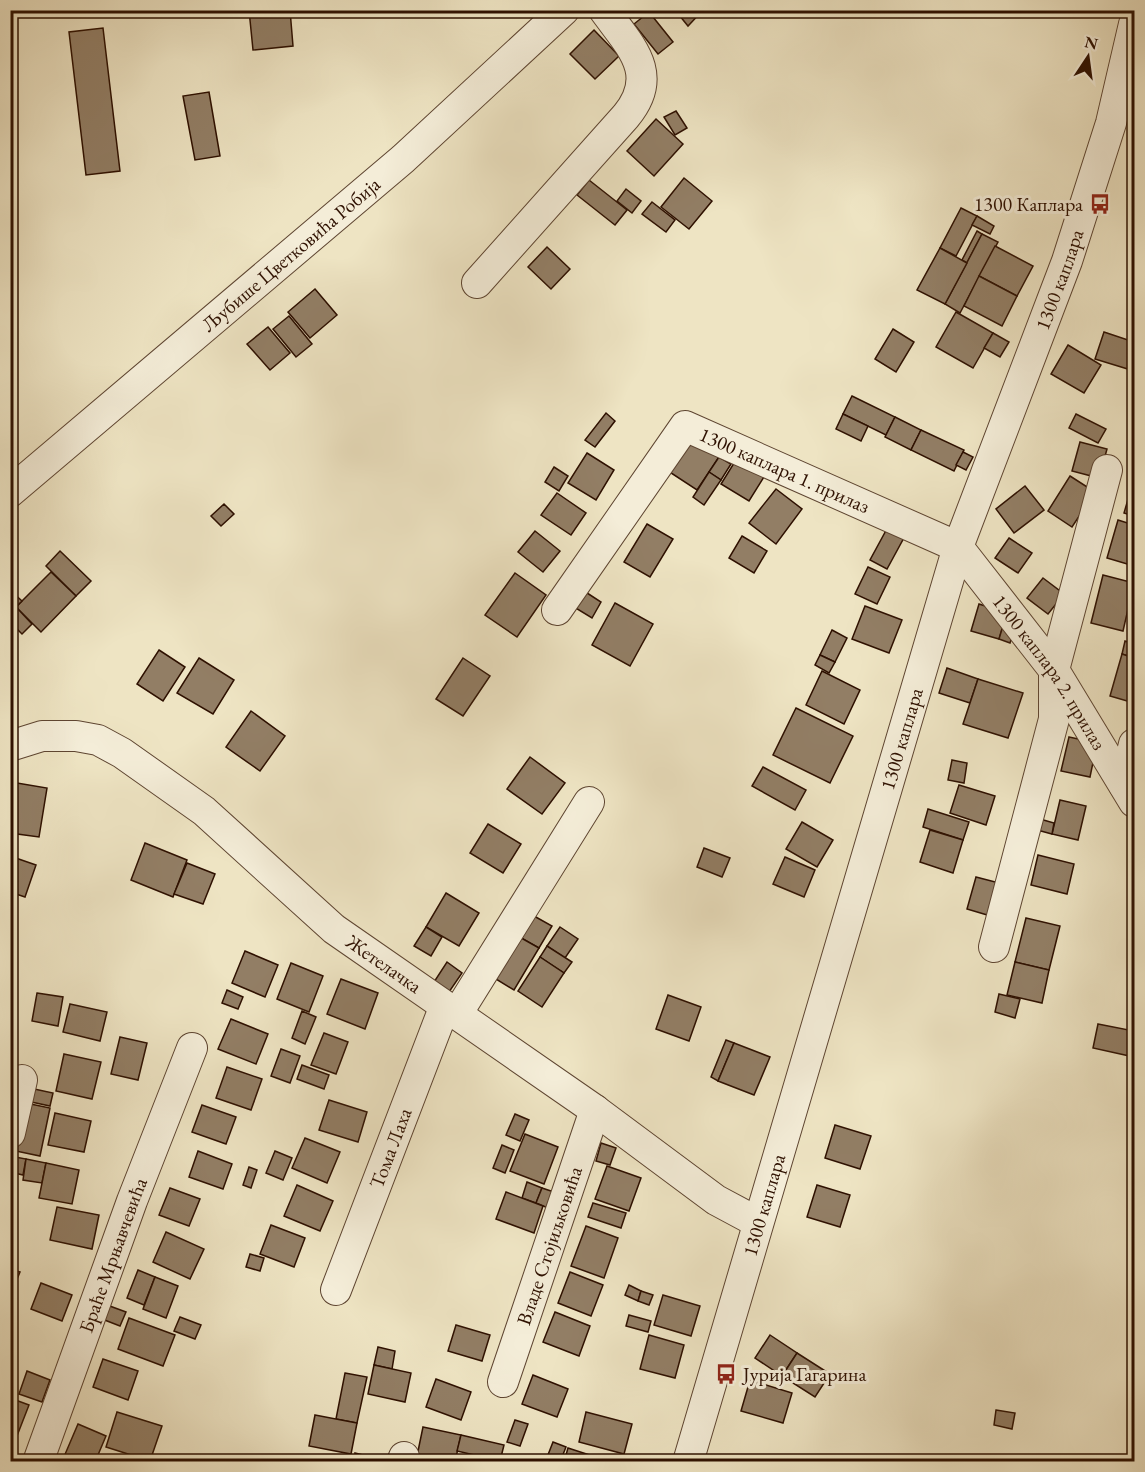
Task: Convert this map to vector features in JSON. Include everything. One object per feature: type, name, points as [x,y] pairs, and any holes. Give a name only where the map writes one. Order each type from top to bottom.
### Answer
[{"type":"street","name":"Љубише Цветковића Робија","points":[[10,492],[403,159],[564,10]]},
{"type":"street","points":[[477,283],[626,116],[638,97],[642,77],[638,58],[604,10]]},
{"type":"street","name":"1300 каплара","points":[[688,1461],[958,547],[1066,261],[1111,123],[1134,24]]},
{"type":"street","name":"1300 каплара 1. прилаз","points":[[557,610],[685,426],[958,547]]},
{"type":"street","points":[[994,947],[1054,720],[1054,670],[1107,470]]},
{"type":"street","name":"1300 каплара 2. прилаз","points":[[958,547],[1054,670],[1129,793]]},
{"type":"street","name":"Жетелачка","points":[[10,746],[42,736],[76,736],[98,740],[122,753],[204,811],[334,929],[595,1110],[716,1200],[757,1222]]},
{"type":"street","points":[[1129,793],[1134,744]]},
{"type":"street","name":"Тома Лаха","points":[[336,1290],[450,1011],[589,802]]},
{"type":"street","name":"Браће Мрњавчевића","points":[[38,1461],[128,1212],[192,1048]]},
{"type":"street","points":[[10,1132],[22,1080]]},
{"type":"street","name":"Владе Стојиљковића","points":[[503,1382],[595,1110]]},
{"type":"building","points":[[249,10],[290,10],[293,46],[253,50]]},
{"type":"building","points":[[675,10],[703,10],[688,26]]},
{"type":"building","points":[[649,12],[673,42],[658,54],[634,24]]},
{"type":"building","points":[[103,28],[120,171],[86,175],[69,32]]},
{"type":"building","points":[[594,30],[619,56],[595,79],[570,54]]},
{"type":"building","points":[[209,92],[220,156],[195,160],[183,96]]},
{"type":"building","points":[[676,111],[687,128],[675,135],[664,117]]},
{"type":"building","points":[[656,119],[683,144],[654,176],[627,151]]},
{"type":"building","points":[[684,178],[712,201],[689,229],[661,207]]},
{"type":"building","points":[[589,180],[627,210],[615,225],[577,195]]},
{"type":"building","points":[[626,189],[641,201],[632,213],[617,201]]},
{"type":"building","points":[[652,202],[675,220],[666,232],[642,214]]},
{"type":"building","points":[[961,208],[977,216],[956,256],[940,248]]},
{"type":"building","points":[[977,216],[994,226],[990,234],[972,225]]},
{"type":"building","points":[[977,231],[982,234],[967,263],[962,260]]},
{"type":"building","points":[[982,234],[998,242],[960,313],[945,304]]},
{"type":"building","points":[[995,246],[1033,266],[1017,296],[979,276]]},
{"type":"building","points":[[547,247],[570,269],[551,289],[528,267]]},
{"type":"building","points":[[940,248],[967,263],[945,304],[917,290]]},
{"type":"building","points":[[979,276],[1017,296],[1002,326],[964,306]]},
{"type":"building","points":[[315,289],[337,315],[310,338],[288,312]]},
{"type":"building","points":[[956,312],[993,333],[973,368],[936,347]]},
{"type":"building","points":[[289,316],[312,344],[296,357],[273,329]]},
{"type":"building","points":[[268,327],[290,353],[270,370],[247,344]]},
{"type":"building","points":[[893,329],[914,342],[896,372],[875,359]]},
{"type":"building","points":[[1104,332],[1134,342],[1134,359],[1131,370],[1095,359]]},
{"type":"building","points":[[993,333],[1009,342],[1000,357],[984,348]]},
{"type":"building","points":[[1068,345],[1101,365],[1084,393],[1051,374]]},
{"type":"building","points":[[852,396],[895,417],[886,435],[843,414]]},
{"type":"building","points":[[606,413],[615,421],[595,447],[585,440]]},
{"type":"building","points":[[843,414],[868,426],[861,441],[836,429]]},
{"type":"building","points":[[1076,414],[1106,429],[1098,443],[1069,428]]},
{"type":"building","points":[[895,417],[921,430],[911,450],[885,437]]},
{"type":"building","points":[[921,430],[964,450],[954,471],[911,450]]},
{"type":"building","points":[[687,436],[719,457],[697,490],[665,469]]},
{"type":"building","points":[[1080,442],[1107,449],[1099,478],[1072,471]]},
{"type":"building","points":[[963,452],[973,457],[966,470],[956,465]]},
{"type":"building","points":[[587,453],[614,470],[596,500],[568,483]]},
{"type":"building","points":[[739,455],[767,472],[749,501],[721,484]]},
{"type":"building","points":[[719,457],[731,464],[721,480],[709,472]]},
{"type":"building","points":[[554,467],[568,476],[559,491],[545,482]]},
{"type":"building","points":[[709,472],[721,480],[704,505],[693,497]]},
{"type":"building","points":[[1070,476],[1095,492],[1072,527],[1048,511]]},
{"type":"building","points":[[1134,479],[1134,516],[1124,513]]},
{"type":"building","points":[[1025,486],[1044,510],[1014,533],[996,509]]},
{"type":"building","points":[[776,489],[802,509],[776,544],[749,523]]},
{"type":"building","points":[[557,493],[586,513],[571,535],[541,515]]},
{"type":"building","points":[[224,504],[234,514],[221,526],[211,516]]},
{"type":"building","points":[[1118,520],[1134,525],[1134,566],[1107,558]]},
{"type":"building","points":[[647,524],[673,539],[650,577],[624,562]]},
{"type":"building","points":[[889,525],[906,534],[887,569],[870,560]]},
{"type":"building","points":[[535,531],[560,551],[543,572],[518,552]]},
{"type":"building","points":[[742,536],[767,551],[754,573],[729,558]]},
{"type":"building","points":[[1009,538],[1032,553],[1018,573],[995,558]]},
{"type":"building","points":[[60,551],[91,581],[76,596],[46,566]]},
{"type":"building","points":[[868,567],[890,577],[877,604],[855,594]]},
{"type":"building","points":[[51,572],[76,596],[41,632],[16,607]]},
{"type":"building","points":[[515,573],[546,595],[517,637],[485,615]]},
{"type":"building","points":[[1103,575],[1134,583],[1123,631],[1091,623]]},
{"type":"building","points":[[1043,578],[1064,594],[1048,614],[1027,598]]},
{"type":"building","points":[[10,590],[22,601],[10,613]]},
{"type":"building","points":[[584,591],[601,602],[592,618],[574,607]]},
{"type":"building","points":[[615,603],[653,624],[630,666],[592,645]]},
{"type":"building","points":[[979,604],[1007,613],[999,639],[971,631]]},
{"type":"building","points":[[865,606],[902,620],[889,653],[852,639]]},
{"type":"building","points":[[16,607],[32,624],[22,634],[10,622],[10,613]]},
{"type":"building","points":[[1005,619],[1016,623],[1010,643],[999,639]]},
{"type":"building","points":[[832,630],[847,638],[835,662],[820,655]]},
{"type":"building","points":[[1125,641],[1134,644],[1134,658],[1122,654]]},
{"type":"building","points":[[159,650],[185,667],[163,701],[137,684]]},
{"type":"building","points":[[1122,654],[1134,658],[1134,703],[1110,696]]},
{"type":"building","points":[[820,655],[835,662],[829,673],[815,665]]},
{"type":"building","points":[[199,658],[234,680],[213,714],[177,693]]},
{"type":"building","points":[[463,658],[490,676],[463,716],[436,699]]},
{"type":"building","points":[[947,668],[978,679],[970,703],[939,693]]},
{"type":"building","points":[[822,671],[860,690],[844,724],[806,705]]},
{"type":"building","points":[[978,679],[1023,693],[1008,738],[963,724]]},
{"type":"building","points":[[796,708],[853,736],[830,783],[773,755]]},
{"type":"building","points":[[251,711],[285,736],[260,771],[226,747]]},
{"type":"building","points":[[1069,737],[1097,743],[1090,777],[1061,771]]},
{"type":"building","points":[[530,757],[565,783],[542,814],[507,789]]},
{"type":"building","points":[[952,760],[967,763],[964,783],[948,780]]},
{"type":"building","points":[[763,767],[806,790],[795,810],[752,786]]},
{"type":"building","points":[[11,782],[47,788],[39,837],[10,833]]},
{"type":"building","points":[[959,785],[995,796],[986,825],[950,813]]},
{"type":"building","points":[[1060,800],[1086,806],[1078,840],[1052,834]]},
{"type":"building","points":[[928,809],[969,822],[963,840],[923,827]]},
{"type":"building","points":[[1040,819],[1054,823],[1052,834],[1037,830]]},
{"type":"building","points":[[802,822],[833,840],[817,867],[786,849]]},
{"type":"building","points":[[488,824],[521,844],[503,873],[470,853]]},
{"type":"building","points":[[930,830],[963,840],[953,873],[920,862]]},
{"type":"building","points":[[145,843],[187,860],[173,897],[131,880]]},
{"type":"building","points":[[704,848],[730,858],[722,877],[697,867]]},
{"type":"building","points":[[1038,855],[1074,864],[1067,894],[1031,885]]},
{"type":"building","points":[[10,856],[36,865],[25,897],[10,892]]},
{"type":"building","points":[[785,857],[815,870],[804,897],[773,884]]},
{"type":"building","points":[[187,863],[215,874],[203,904],[174,894]]},
{"type":"building","points":[[976,877],[1003,884],[994,917],[967,909]]},
{"type":"building","points":[[446,893],[479,913],[459,946],[426,927]]},
{"type":"building","points":[[534,916],[552,926],[539,948],[521,938]]},
{"type":"building","points":[[1026,918],[1060,926],[1049,970],[1015,962]]},
{"type":"building","points":[[426,927],[442,937],[431,956],[414,946]]},
{"type":"building","points":[[560,927],[578,939],[565,958],[547,946]]},
{"type":"building","points":[[516,935],[539,948],[514,990],[491,976]]},
{"type":"building","points":[[547,946],[572,962],[564,973],[540,957]]},
{"type":"building","points":[[245,951],[278,965],[265,997],[232,983]]},
{"type":"building","points":[[540,957],[564,973],[542,1007],[518,991]]},
{"type":"building","points":[[447,962],[462,973],[449,992],[434,982]]},
{"type":"building","points":[[1015,962],[1049,970],[1042,1003],[1007,995]]},
{"type":"building","points":[[291,963],[323,976],[309,1012],[277,999]]},
{"type":"building","points":[[341,979],[378,993],[365,1029],[327,1014]]},
{"type":"building","points":[[227,990],[243,997],[238,1009],[222,1003]]},
{"type":"building","points":[[37,993],[63,997],[58,1026],[32,1021]]},
{"type":"building","points":[[999,994],[1020,999],[1015,1018],[995,1012]]},
{"type":"building","points":[[668,995],[701,1007],[689,1041],[656,1029]]},
{"type":"building","points":[[70,1004],[107,1012],[100,1041],[63,1032]]},
{"type":"building","points":[[302,1011],[316,1017],[305,1044],[292,1038]]},
{"type":"building","points":[[231,1019],[268,1034],[256,1064],[218,1049]]},
{"type":"building","points":[[1098,1024],[1134,1031],[1134,1057],[1093,1048]]},
{"type":"building","points":[[324,1033],[348,1042],[336,1074],[311,1065]]},
{"type":"building","points":[[120,1037],[147,1043],[138,1080],[111,1074]]},
{"type":"building","points":[[726,1040],[734,1043],[718,1081],[711,1077]]},
{"type":"building","points":[[734,1043],[770,1057],[754,1095],[718,1081]]},
{"type":"building","points":[[281,1049],[300,1056],[290,1083],[271,1076]]},
{"type":"building","points":[[64,1054],[101,1062],[92,1099],[56,1091]]},
{"type":"building","points":[[302,1065],[329,1075],[324,1089],[297,1079]]},
{"type":"building","points":[[227,1067],[262,1079],[251,1110],[216,1098]]},
{"type":"building","points":[[25,1087],[53,1093],[50,1106],[22,1100]]},
{"type":"building","points":[[329,1100],[367,1112],[358,1142],[319,1130]]},
{"type":"building","points":[[21,1102],[50,1108],[40,1156],[11,1150]]},
{"type":"building","points":[[202,1105],[236,1117],[226,1144],[192,1132]]},
{"type":"building","points":[[55,1113],[91,1121],[84,1152],[48,1145]]},
{"type":"building","points":[[515,1114],[529,1120],[520,1141],[506,1135]]},
{"type":"building","points":[[835,1125],[871,1136],[860,1169],[825,1158]]},
{"type":"building","points":[[525,1134],[558,1147],[544,1184],[510,1171]]},
{"type":"building","points":[[305,1138],[340,1152],[327,1183],[292,1168]]},
{"type":"building","points":[[601,1143],[616,1148],[610,1165],[596,1161]]},
{"type":"building","points":[[502,1145],[514,1150],[505,1173],[493,1168]]},
{"type":"building","points":[[198,1151],[232,1164],[223,1189],[189,1177]]},
{"type":"building","points":[[275,1151],[292,1158],[283,1180],[266,1173]]},
{"type":"building","points":[[10,1156],[26,1159],[23,1175],[10,1172]]},
{"type":"building","points":[[26,1159],[46,1163],[42,1183],[23,1180]]},
{"type":"building","points":[[46,1163],[79,1170],[72,1204],[39,1198]]},
{"type":"building","points":[[607,1166],[641,1178],[629,1211],[595,1199]]},
{"type":"building","points":[[249,1167],[257,1170],[251,1188],[243,1185]]},
{"type":"building","points":[[527,1182],[542,1188],[536,1203],[522,1198]]},
{"type":"building","points":[[297,1185],[333,1201],[320,1231],[284,1216]]},
{"type":"building","points":[[817,1185],[850,1195],[840,1227],[807,1217]]},
{"type":"building","points":[[170,1188],[200,1199],[189,1226],[159,1215]]},
{"type":"building","points":[[542,1188],[554,1192],[548,1208],[536,1203]]},
{"type":"building","points":[[506,1192],[543,1206],[534,1233],[496,1219]]},
{"type":"building","points":[[593,1203],[626,1213],[621,1228],[588,1217]]},
{"type":"building","points":[[57,1207],[99,1215],[92,1249],[50,1240]]},
{"type":"building","points":[[271,1225],[305,1238],[294,1267],[260,1254]]},
{"type":"building","points":[[586,1226],[618,1238],[604,1278],[571,1266]]},
{"type":"building","points":[[166,1232],[204,1249],[190,1279],[153,1262]]},
{"type":"building","points":[[250,1254],[264,1258],[260,1271],[246,1267]]},
{"type":"building","points":[[10,1269],[20,1272],[10,1296]]},
{"type":"building","points":[[138,1270],[155,1277],[144,1305],[127,1298]]},
{"type":"building","points":[[570,1272],[603,1285],[591,1316],[558,1303]]},
{"type":"building","points":[[155,1277],[178,1286],[166,1318],[143,1309]]},
{"type":"building","points":[[41,1283],[72,1295],[62,1321],[31,1309]]},
{"type":"building","points":[[629,1285],[641,1291],[638,1301],[625,1295]]},
{"type":"building","points":[[641,1291],[653,1295],[649,1305],[638,1301]]},
{"type":"building","points":[[663,1295],[700,1306],[691,1336],[654,1325]]},
{"type":"building","points":[[107,1305],[126,1312],[120,1326],[102,1319]]},
{"type":"building","points":[[555,1312],[590,1326],[579,1356],[543,1342]]},
{"type":"building","points":[[629,1315],[651,1321],[648,1332],[626,1326]]},
{"type":"building","points":[[180,1317],[201,1325],[195,1339],[174,1331]]},
{"type":"building","points":[[129,1318],[175,1335],[163,1366],[118,1349]]},
{"type":"building","points":[[456,1325],[490,1335],[482,1361],[448,1351]]},
{"type":"building","points":[[649,1335],[684,1345],[675,1378],[640,1369]]},
{"type":"building","points":[[770,1335],[797,1353],[782,1376],[755,1358]]},
{"type":"building","points":[[378,1347],[395,1351],[392,1369],[374,1365]]},
{"type":"building","points":[[797,1353],[830,1374],[815,1397],[782,1376]]},
{"type":"building","points":[[103,1359],[138,1371],[128,1400],[93,1387]]},
{"type":"building","points":[[374,1365],[411,1373],[405,1402],[368,1394]]},
{"type":"building","points":[[27,1371],[50,1380],[42,1402],[19,1394]]},
{"type":"building","points":[[345,1373],[367,1377],[357,1423],[336,1419]]},
{"type":"building","points":[[533,1375],[568,1389],[557,1417],[522,1404]]},
{"type":"building","points":[[436,1379],[471,1392],[461,1420],[426,1407]]},
{"type":"building","points":[[750,1380],[792,1393],[783,1423],[741,1411]]},
{"type":"building","points":[[10,1398],[29,1405],[15,1441],[10,1439]]},
{"type":"building","points":[[996,1410],[1015,1413],[1012,1429],[994,1425]]},
{"type":"building","points":[[117,1412],[162,1426],[150,1461],[106,1447]]},
{"type":"building","points":[[586,1412],[632,1424],[624,1454],[579,1442]]},
{"type":"building","points":[[315,1415],[357,1423],[351,1454],[309,1446]]},
{"type":"building","points":[[515,1420],[528,1424],[520,1446],[507,1442]]},
{"type":"building","points":[[78,1424],[106,1436],[95,1462],[70,1462],[63,1459]]},
{"type":"building","points":[[423,1427],[461,1435],[455,1462],[417,1456]]},
{"type":"building","points":[[461,1435],[504,1445],[500,1461],[457,1451]]},
{"type":"building","points":[[553,1442],[566,1447],[560,1462],[546,1460]]},
{"type":"building","points":[[568,1448],[602,1459],[601,1462],[564,1462]]},
{"type":"building","points":[[355,1453],[391,1462],[354,1462]]},
{"type":"building","points":[[762,1457],[762,1462],[720,1462],[720,1458]]},
{"type":"place","name":"1300 Каплара","points":[[1100,204]]},
{"type":"place","name":"Јурија Гагарина","points":[[726,1374]]}]
